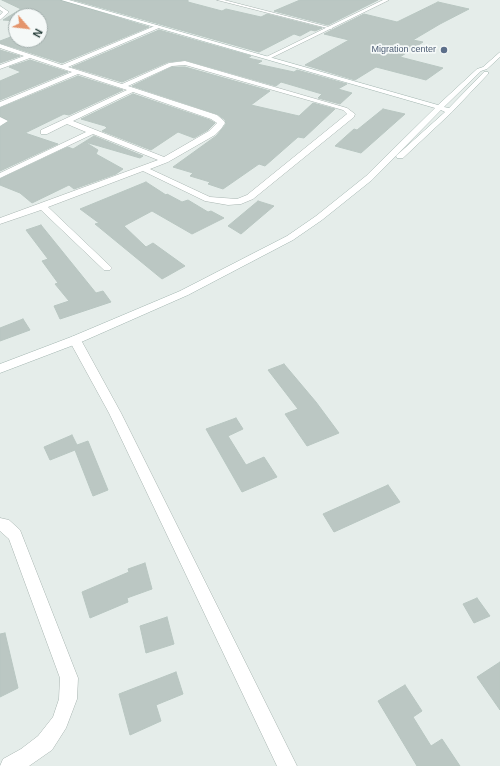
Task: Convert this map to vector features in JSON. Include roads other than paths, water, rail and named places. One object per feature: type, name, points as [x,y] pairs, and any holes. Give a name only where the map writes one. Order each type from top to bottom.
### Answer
[{"type":"street","points":[[63,0],[450,111]]},
{"type":"street","points":[[267,58],[387,0]]},
{"type":"street","points":[[0,8],[6,12],[0,18]]},
{"type":"street","points":[[62,67],[157,27]]},
{"type":"street","points":[[0,46],[214,117],[221,123],[218,129],[212,133],[165,160],[0,221]]},
{"type":"street","points":[[405,97],[441,98],[478,70],[485,68],[500,54]]},
{"type":"street","points":[[0,67],[30,56]]},
{"type":"street","points":[[123,86],[171,64],[186,63],[345,109],[352,114],[250,197],[238,202],[208,199],[142,168]]},
{"type":"street","points":[[368,178],[383,172],[450,111],[488,72],[485,68]]},
{"type":"street","points":[[0,105],[77,72]]},
{"type":"street","points":[[44,132],[133,90]]},
{"type":"street","points":[[405,97],[420,107],[428,118]]},
{"type":"street","points":[[0,369],[75,340],[184,293],[290,238],[319,218],[368,178],[439,108],[441,98]]},
{"type":"street","points":[[0,119],[4,121],[0,124]]},
{"type":"street","points":[[66,121],[165,160]]},
{"type":"street","points":[[0,176],[93,131]]},
{"type":"street","points":[[42,206],[107,268]]},
{"type":"street","points":[[75,340],[115,414],[287,766]]},
{"type":"street","points":[[0,524],[4,525],[15,535],[68,678],[68,699],[60,722],[45,743],[28,756],[10,766]]},
{"type":"lane","points":[[219,0],[331,28]]},
{"type":"place","name":"Migration center","points":[[444,50]]}]
